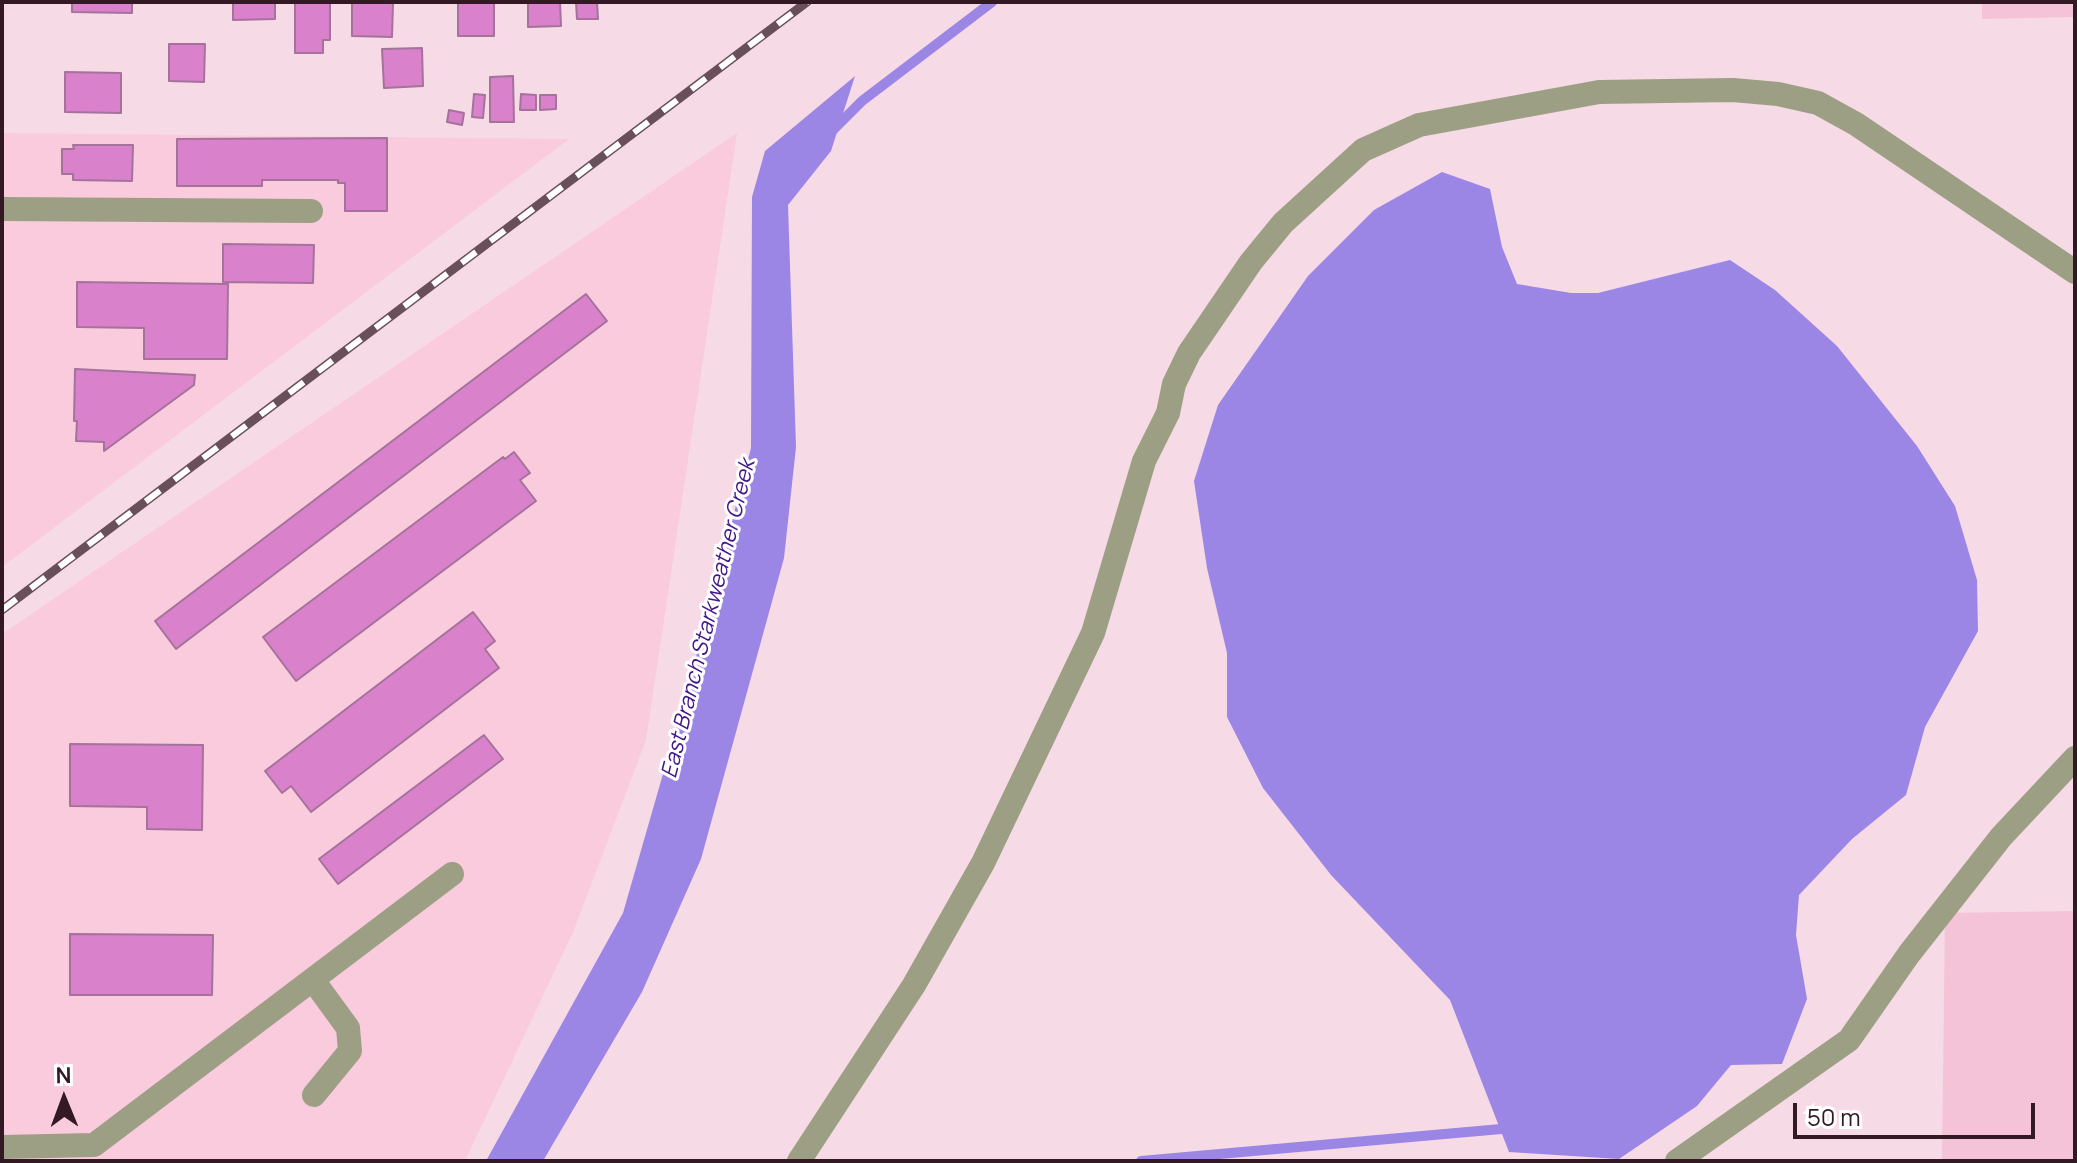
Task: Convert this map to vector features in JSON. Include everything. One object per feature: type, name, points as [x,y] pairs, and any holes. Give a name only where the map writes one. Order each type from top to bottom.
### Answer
[{"type":"lane","points":[[799,1161],[929,958],[983,863],[1093,633],[1144,461],[1168,413],[1174,384],[1189,353],[1251,262],[1283,223],[1363,150],[1419,125],[1599,92],[1733,90],[1778,94],[1818,103],[1856,124],[2075,272]]},
{"type":"lane","points":[[2,209],[311,211]]},
{"type":"lane","points":[[1677,1161],[1849,1040],[1909,954],[2001,837],[2075,758]]},
{"type":"lane","points":[[2,1147],[94,1145],[452,874]]},
{"type":"lane","points":[[313,980],[348,1028],[350,1051],[314,1095]]},
{"type":"shaded area","points":[[1982,2],[2075,2],[2075,17],[1982,19]]},
{"type":"shaded area","points":[[2,133],[569,139],[2,567]]},
{"type":"shaded area","points":[[737,133],[646,740],[573,932],[465,1161],[2,1161],[2,634]]},
{"type":"shaded area","points":[[2075,911],[2075,1161],[1942,1161],[1945,913]]},
{"type":"water","points":[[855,76],[831,151],[788,205],[796,447],[784,558],[701,859],[642,992],[543,1161],[486,1161],[623,913],[690,680],[751,448],[752,197],[765,151]]},
{"type":"water","points":[[1442,172],[1490,189],[1502,247],[1517,284],[1571,293],[1598,293],[1730,260],[1775,290],[1837,346],[1917,446],[1955,506],[1977,580],[1978,631],[1925,727],[1906,795],[1852,839],[1799,895],[1796,935],[1807,999],[1782,1064],[1731,1065],[1697,1106],[1619,1159],[1509,1152],[1450,1000],[1331,875],[1263,788],[1227,717],[1227,653],[1207,568],[1194,481],[1218,405],[1308,276],[1374,210]]},
{"type":"building","points":[[72,2],[132,2],[132,13],[72,12]]},
{"type":"building","points":[[233,2],[275,2],[275,19],[233,20]]},
{"type":"building","points":[[295,2],[330,2],[330,40],[323,40],[323,53],[295,53]]},
{"type":"building","points":[[352,2],[393,2],[392,37],[352,36]]},
{"type":"building","points":[[458,2],[494,2],[494,36],[458,36]]},
{"type":"building","points":[[528,2],[560,2],[561,26],[528,27]]},
{"type":"building","points":[[576,2],[597,2],[598,19],[577,19]]},
{"type":"building","points":[[169,44],[205,44],[204,82],[169,81]]},
{"type":"building","points":[[422,48],[423,86],[384,88],[382,49]]},
{"type":"building","points":[[65,72],[121,73],[121,113],[65,112]]},
{"type":"building","points":[[513,76],[514,122],[490,122],[490,77]]},
{"type":"building","points":[[474,94],[485,95],[483,118],[472,117]]},
{"type":"building","points":[[521,94],[536,95],[536,110],[520,110]]},
{"type":"building","points":[[540,95],[556,95],[556,109],[540,110]]},
{"type":"building","points":[[449,110],[464,113],[462,125],[447,122]]},
{"type":"building","points":[[387,138],[387,211],[345,211],[345,183],[338,183],[338,180],[262,180],[262,186],[177,186],[177,139]]},
{"type":"building","points":[[73,145],[133,145],[132,181],[73,180],[73,174],[62,174],[62,149],[74,149]]},
{"type":"building","points":[[223,244],[314,245],[313,283],[223,282]]},
{"type":"building","points":[[77,282],[228,284],[227,359],[144,359],[144,328],[77,327]]},
{"type":"building","points":[[586,294],[607,321],[176,649],[155,621]]},
{"type":"building","points":[[75,369],[195,375],[194,385],[104,451],[104,442],[76,441]]},
{"type":"building","points":[[514,452],[530,473],[520,480],[536,501],[296,681],[263,637],[503,457],[505,459]]},
{"type":"building","points":[[473,612],[495,641],[485,649],[499,668],[311,812],[291,786],[282,793],[265,771]]},
{"type":"building","points":[[484,735],[503,759],[338,884],[319,859]]},
{"type":"building","points":[[70,744],[203,745],[202,830],[147,829],[147,807],[70,806]]},
{"type":"building","points":[[70,934],[213,935],[212,995],[70,995]]},
{"type":"waterway","name":"East Branch Starkweather Creek","points":[[829,134],[862,101],[992,2]]},
{"type":"waterway","points":[[1141,1161],[1501,1129]]},
{"type":"railway","points":[[2,610],[807,2]]}]
